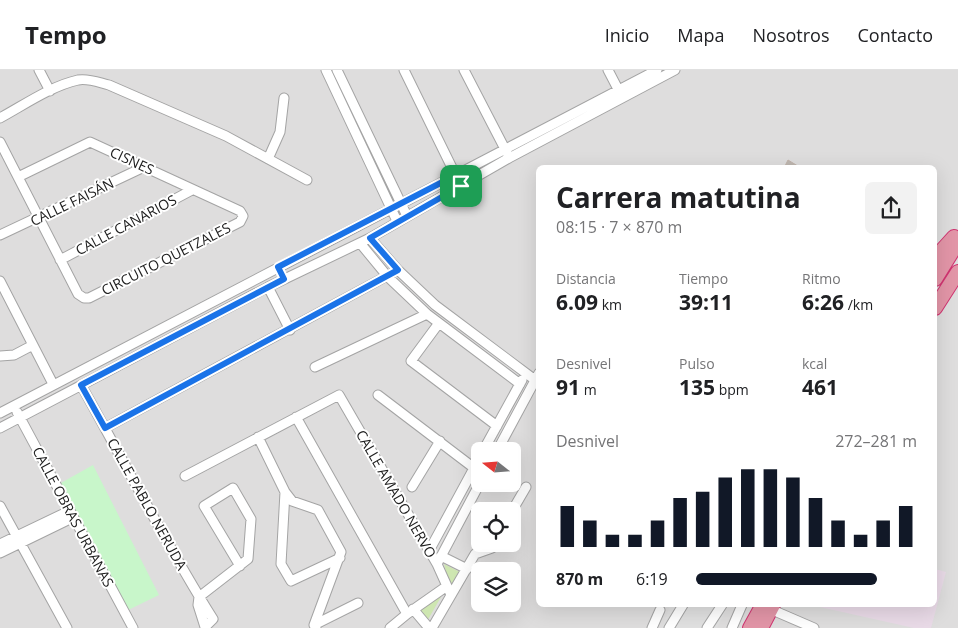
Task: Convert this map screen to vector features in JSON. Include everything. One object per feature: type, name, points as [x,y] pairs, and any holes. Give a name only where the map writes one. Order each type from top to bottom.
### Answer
[{"type":"highway","points":[[937,256],[958,233]]},
{"type":"highway","points":[[937,276],[958,242]]},
{"type":"highway","points":[[937,305],[958,272]]},
{"type":"highway","points":[[750,628],[761,607]]},
{"type":"highway","points":[[761,628],[777,607]]},
{"type":"highway","points":[[769,628],[777,607]]},
{"type":"street","points":[[39,70],[50,92]]},
{"type":"street","points":[[326,70],[397,222]]},
{"type":"street","points":[[338,70],[407,216]]},
{"type":"street","points":[[404,70],[461,186]]},
{"type":"street","points":[[464,70],[509,158]]},
{"type":"street","points":[[608,70],[620,94]]},
{"type":"street","points":[[0,428],[268,287],[370,238],[620,94],[657,70]]},
{"type":"street","points":[[0,412],[504,149],[675,70]]},
{"type":"street","points":[[0,118],[50,92],[79,80],[91,80],[109,85],[226,136],[307,180]]},
{"type":"street","points":[[268,159],[280,132],[284,98]]},
{"type":"street","name":"CIRCUITO QUETZALES","points":[[0,142],[78,294],[84,298],[89,298],[240,222],[243,216]]},
{"type":"street","name":"CISNES","points":[[18,177],[90,142],[240,211],[243,216]]},
{"type":"street","name":"CALLE FAISÁN","points":[[0,235],[144,168]]},
{"type":"street","name":"CALLE CANARIOS","points":[[60,260],[192,190]]},
{"type":"street","points":[[370,238],[398,270],[434,305],[526,373],[536,376]]},
{"type":"street","points":[[360,243],[388,277],[427,314],[520,384]]},
{"type":"street","points":[[278,267],[284,279]]},
{"type":"street","points":[[105,428],[290,330],[398,270]]},
{"type":"street","points":[[0,282],[53,384]]},
{"type":"street","points":[[268,287],[290,330]]},
{"type":"street","points":[[315,367],[427,314]]},
{"type":"street","points":[[439,323],[411,361],[497,426]]},
{"type":"street","points":[[0,356],[14,355],[33,344]]},
{"type":"street","points":[[488,442],[526,373]]},
{"type":"street","points":[[502,442],[536,378]]},
{"type":"street","name":"CALLE PABLO NERUDA","points":[[81,385],[199,597],[240,566]]},
{"type":"street","name":"CALLE AMADO NERVO","points":[[296,417],[339,395],[429,551],[439,560],[449,590]]},
{"type":"street","points":[[378,395],[471,466]]},
{"type":"street","name":"CALLE OBRAS URBANAS","points":[[14,405],[70,514],[133,628]]},
{"type":"street","points":[[185,476],[296,417],[410,611],[431,628],[449,590],[467,569],[475,554],[481,552]]},
{"type":"street","points":[[258,437],[285,492],[292,502],[318,510],[341,552],[315,626]]},
{"type":"street","points":[[412,487],[440,441]]},
{"type":"street","points":[[429,551],[471,474]]},
{"type":"street","points":[[517,502],[526,487]]},
{"type":"street","points":[[233,488],[251,519],[248,559],[240,566],[204,506],[233,488]]},
{"type":"street","points":[[285,492],[281,564],[290,581],[340,558]]},
{"type":"street","points":[[467,569],[439,560],[475,492]]},
{"type":"street","points":[[0,506],[66,628]]},
{"type":"street","points":[[0,554],[18,540],[70,514]]},
{"type":"street","points":[[0,544],[18,540]]},
{"type":"street","points":[[392,627],[410,611],[449,590]]},
{"type":"street","points":[[315,626],[358,603]]},
{"type":"street","points":[[669,628],[683,607]]},
{"type":"street","points":[[707,628],[719,607]]},
{"type":"street","points":[[722,607],[737,616]]},
{"type":"street","points":[[732,628],[741,607]]},
{"type":"street","points":[[777,607],[814,628]]},
{"type":"street","points":[[652,628],[660,610]]},
{"type":"shaded area","points":[[0,70],[958,70],[958,628],[0,628]]},
{"type":"shaded area","points":[[937,570],[946,572],[937,606]]},
{"type":"shaded area","points":[[669,607],[728,607],[717,628],[662,628]]},
{"type":"shaded area","points":[[820,607],[937,607],[931,628],[914,628]]},
{"type":"green space","points":[[93,465],[159,595],[124,612],[59,484]]},
{"type":"green space","points":[[444,564],[460,572],[450,587]]},
{"type":"green space","points":[[440,592],[441,597],[426,623],[416,610]]},
{"type":"building","points":[[788,160],[796,165],[786,165]]},
{"type":"route","points":[[456,175],[461,186],[370,238],[398,270],[388,277],[105,428],[81,385],[284,279],[278,267],[401,202],[456,175]]}]
